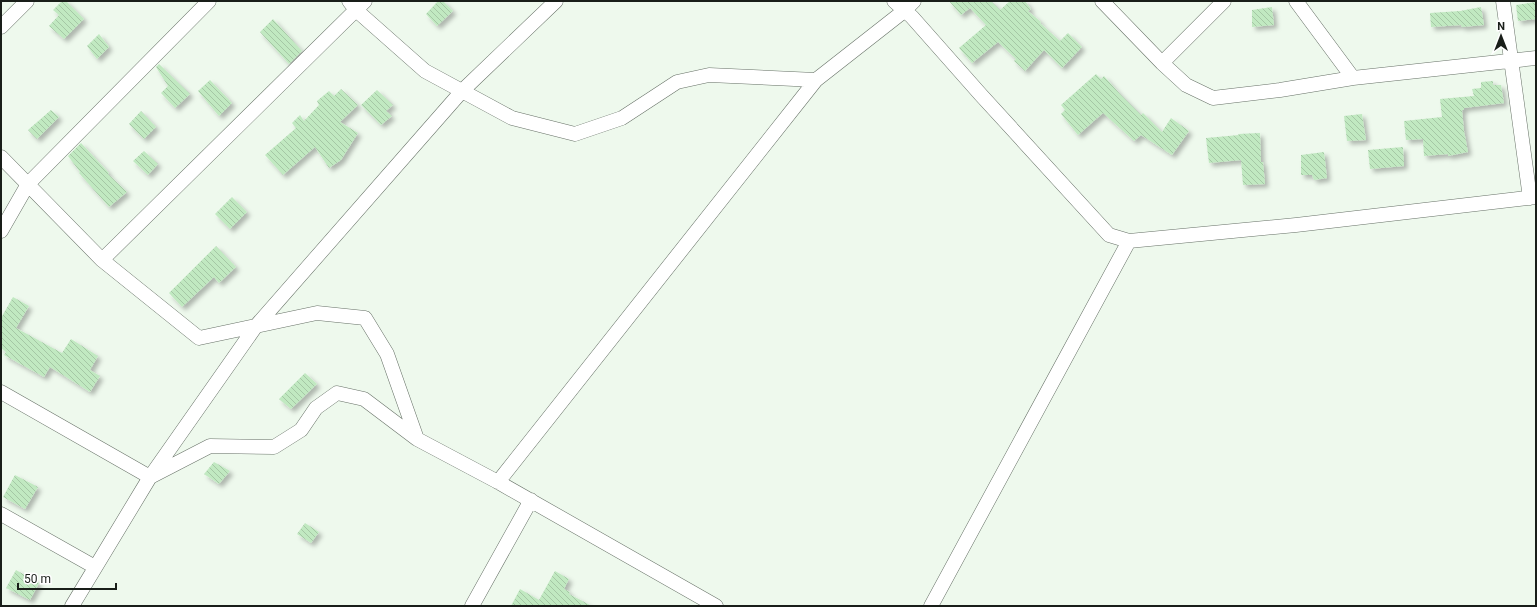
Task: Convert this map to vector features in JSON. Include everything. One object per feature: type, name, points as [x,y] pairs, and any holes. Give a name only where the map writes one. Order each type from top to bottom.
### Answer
[{"type":"street","points":[[1,27],[27,1]]},
{"type":"street","points":[[1,231],[28,184],[208,1]]},
{"type":"street","points":[[72,606],[150,477],[256,326],[462,91],[556,1]]},
{"type":"street","points":[[1102,1],[1162,63],[1186,85],[1213,98],[1280,90],[1353,78],[1536,58]]},
{"type":"street","points":[[1162,63],[1224,1]]},
{"type":"street","points":[[1296,1],[1353,78]]},
{"type":"street","points":[[498,482],[816,80],[904,4],[912,17],[981,95],[1109,235],[1129,241],[1296,225],[1533,197],[1503,1]]},
{"type":"street","points":[[102,260],[357,4],[424,71],[512,118],[575,134],[622,118],[677,82],[709,75],[816,80]]},
{"type":"street","points":[[1,157],[102,260],[200,338],[317,313],[365,318],[387,354],[417,439]]},
{"type":"street","points":[[931,606],[1129,241]]},
{"type":"street","points":[[1,392],[150,477]]},
{"type":"street","points":[[150,477],[210,446],[274,448],[301,430],[316,408],[336,393],[364,399],[417,439],[531,500],[716,606]]},
{"type":"street","points":[[472,606],[531,500]]},
{"type":"street","points":[[1,514],[95,567]]},
{"type":"building","points":[[62,1],[66,1],[84,19],[64,39],[49,26],[59,15],[53,10]]},
{"type":"building","points":[[438,1],[443,1],[453,11],[437,26],[426,14]]},
{"type":"building","points":[[949,1],[991,1],[1000,10],[1010,1],[1025,1],[1031,9],[1028,11],[1060,41],[1068,33],[1082,47],[1062,68],[1044,50],[1025,71],[1014,61],[1016,59],[998,42],[972,63],[959,48],[986,25],[970,8],[961,15]]},
{"type":"building","points":[[1536,2],[1536,19],[1518,21],[1516,5]]},
{"type":"building","points":[[1272,7],[1274,25],[1252,27],[1252,10]]},
{"type":"building","points":[[1481,7],[1484,25],[1431,27],[1430,13],[1460,11]]},
{"type":"building","points":[[273,19],[302,51],[289,64],[260,32]]},
{"type":"building","points":[[99,34],[109,47],[97,59],[87,46]]},
{"type":"building","points":[[159,64],[190,94],[175,108],[161,93],[168,86],[156,67]]},
{"type":"building","points":[[1096,74],[1101,79],[1104,76],[1141,115],[1143,113],[1162,132],[1171,118],[1189,131],[1172,155],[1141,135],[1134,141],[1103,113],[1078,135],[1061,114],[1065,110],[1061,105]]},
{"type":"building","points":[[210,80],[232,103],[219,116],[198,91]]},
{"type":"building","points":[[1493,81],[1493,85],[1501,85],[1504,103],[1464,108],[1464,110],[1462,110],[1468,152],[1448,156],[1448,154],[1424,156],[1423,139],[1406,140],[1404,121],[1442,117],[1440,99],[1474,96],[1472,89],[1481,88],[1481,82]]},
{"type":"building","points":[[341,89],[358,105],[340,122],[358,133],[341,160],[329,168],[315,147],[283,175],[265,155],[296,128],[292,123],[300,115],[304,121],[319,105],[317,101],[329,91],[334,96]]},
{"type":"building","points":[[377,90],[393,105],[386,111],[392,116],[381,125],[361,105]]},
{"type":"building","points":[[51,110],[59,117],[37,139],[28,130]]},
{"type":"building","points":[[141,111],[156,127],[144,139],[129,124]]},
{"type":"building","points":[[1362,114],[1366,140],[1347,141],[1344,116]]},
{"type":"building","points":[[1260,133],[1261,162],[1263,162],[1265,184],[1243,185],[1241,160],[1209,163],[1206,138]]},
{"type":"building","points":[[81,143],[109,173],[108,174],[127,192],[109,207],[79,173],[80,172],[68,156]]},
{"type":"building","points":[[1403,147],[1404,166],[1370,169],[1368,150]]},
{"type":"building","points":[[144,151],[158,164],[148,175],[133,161]]},
{"type":"building","points":[[1324,152],[1327,178],[1314,180],[1312,175],[1301,175],[1301,155]]},
{"type":"building","points":[[232,197],[247,212],[230,229],[215,214]]},
{"type":"building","points":[[216,246],[236,267],[219,283],[214,277],[182,307],[169,293]]},
{"type":"building","points":[[13,297],[29,306],[16,328],[62,353],[71,339],[98,356],[90,370],[100,376],[90,392],[50,367],[44,377],[4,355],[6,352],[1,348],[1,318]]},
{"type":"building","points":[[305,373],[317,384],[291,409],[279,399]]},
{"type":"building","points":[[214,462],[230,471],[219,484],[204,474]]},
{"type":"building","points":[[15,475],[38,487],[25,509],[3,497]]},
{"type":"building","points":[[305,523],[319,532],[311,543],[297,534]]},
{"type":"building","points":[[16,570],[39,583],[30,600],[6,588]]},
{"type":"building","points":[[555,571],[569,579],[564,589],[570,592],[569,594],[592,606],[511,606],[520,589],[539,600]]}]
